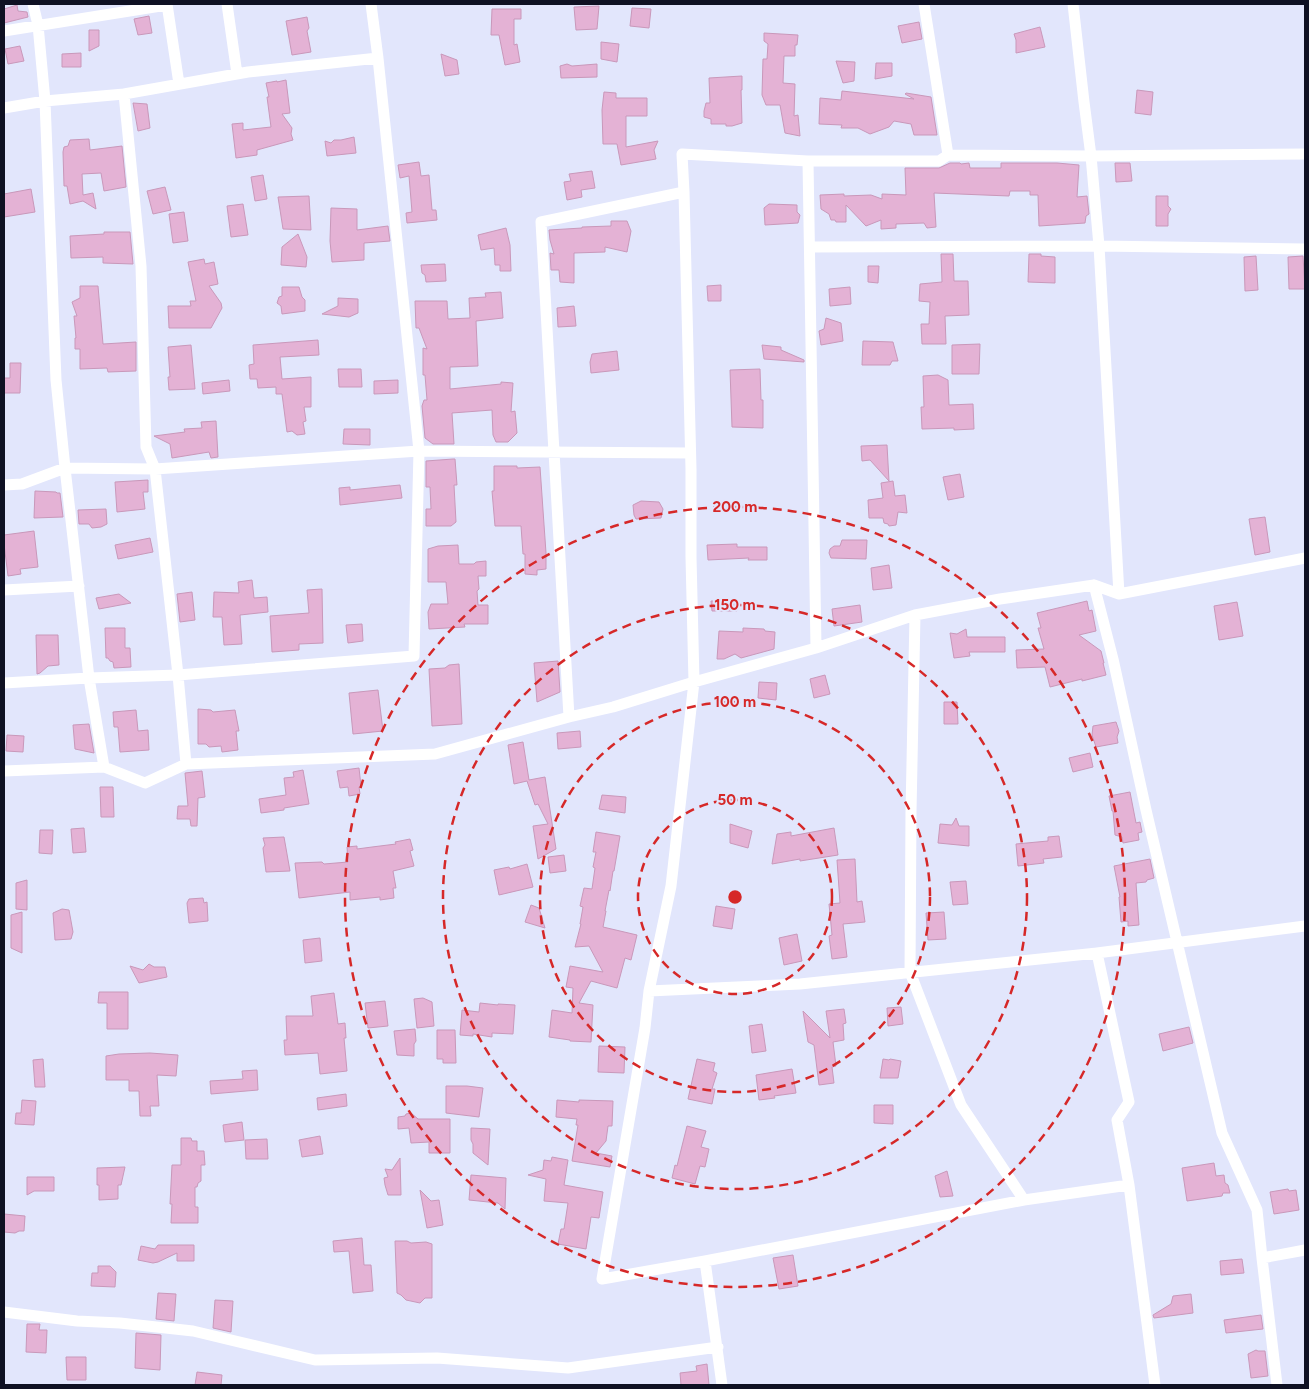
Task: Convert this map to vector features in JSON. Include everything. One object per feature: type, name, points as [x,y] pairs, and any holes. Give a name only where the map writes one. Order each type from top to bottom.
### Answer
[{"type":"street","points":[[33,4],[38,25],[45,102],[56,380],[89,678],[104,767]]},
{"type":"street","points":[[227,4],[237,74]]},
{"type":"street","points":[[4,683],[178,675],[414,656],[419,451],[371,4]]},
{"type":"street","points":[[924,4],[948,155]]},
{"type":"street","points":[[1073,4],[1091,156],[1099,246],[1119,594]]},
{"type":"street","points":[[4,31],[167,5],[179,84]]},
{"type":"street","points":[[4,108],[124,94],[237,74],[378,58]]},
{"type":"street","points":[[124,94],[142,266],[146,447],[154,469],[178,675],[186,764]]},
{"type":"street","points":[[1129,1185],[1024,1200],[602,1279],[645,1028],[649,990],[671,886],[694,682],[682,154],[808,161],[939,161],[948,155],[1305,154]]},
{"type":"street","points":[[808,161],[816,648]]},
{"type":"street","points":[[569,717],[541,222],[684,192]]},
{"type":"street","points":[[810,247],[1099,246],[1305,249]]},
{"type":"street","points":[[4,485],[22,484],[65,468],[154,469],[419,451],[690,453]]},
{"type":"street","points":[[4,772],[104,767],[145,783],[186,764],[435,754],[569,717],[613,707],[816,648],[915,615],[1000,599],[1094,585],[1119,594],[1305,558]]},
{"type":"street","points":[[1094,585],[1113,659],[1222,1133],[1257,1210],[1277,1385]]},
{"type":"street","points":[[4,590],[78,586]]},
{"type":"street","points":[[915,615],[910,972],[961,1105],[1024,1200]]},
{"type":"street","points":[[649,990],[800,984],[1096,953],[1305,926]]},
{"type":"street","points":[[1096,953],[1129,1102],[1117,1120],[1129,1185],[1155,1385]]},
{"type":"street","points":[[1262,1258],[1305,1250]]},
{"type":"street","points":[[706,1260],[722,1385]]},
{"type":"street","points":[[4,1312],[77,1321],[193,1330],[315,1360],[437,1358],[568,1368],[718,1347]]},
{"type":"building","points":[[17,5],[18,11],[27,12],[28,17],[4,23],[4,9]]},
{"type":"building","points":[[599,6],[597,29],[576,30],[574,7]]},
{"type":"building","points":[[632,8],[651,9],[649,28],[630,26]]},
{"type":"building","points":[[492,9],[521,9],[521,19],[514,19],[514,45],[517,44],[520,62],[505,65],[499,35],[491,35]]},
{"type":"building","points":[[149,16],[152,33],[138,35],[134,19]]},
{"type":"building","points":[[307,17],[309,28],[307,31],[311,52],[292,55],[286,21]]},
{"type":"building","points":[[919,22],[922,39],[902,43],[898,26]]},
{"type":"building","points":[[1040,27],[1045,47],[1016,53],[1014,34]]},
{"type":"building","points":[[89,30],[99,30],[99,46],[89,51]]},
{"type":"building","points":[[764,33],[798,35],[797,45],[795,45],[795,56],[784,56],[783,83],[795,84],[794,116],[798,115],[800,136],[785,133],[780,105],[766,105],[762,95],[763,59],[767,59],[768,44],[764,41]]},
{"type":"building","points":[[601,42],[619,44],[617,62],[601,59]]},
{"type":"building","points":[[20,46],[24,61],[8,64],[5,49]]},
{"type":"building","points":[[81,53],[81,67],[62,67],[62,54]]},
{"type":"building","points":[[441,54],[457,60],[459,74],[445,76]]},
{"type":"building","points":[[836,61],[855,62],[854,81],[843,83]]},
{"type":"building","points":[[876,63],[892,63],[892,76],[875,79]]},
{"type":"building","points":[[567,64],[572,66],[597,64],[597,77],[561,78],[560,66]]},
{"type":"building","points":[[742,76],[742,123],[732,126],[711,124],[711,119],[704,117],[706,103],[710,103],[709,78]]},
{"type":"building","points":[[286,80],[290,113],[282,114],[292,128],[293,140],[257,150],[257,155],[236,158],[232,124],[243,123],[243,130],[271,127],[266,83]]},
{"type":"building","points":[[1137,90],[1153,92],[1151,115],[1135,113]]},
{"type":"building","points":[[842,91],[914,99],[905,94],[931,97],[937,135],[914,135],[911,124],[894,121],[889,127],[870,134],[858,128],[841,128],[842,125],[819,124],[820,98],[841,100]]},
{"type":"building","points":[[604,92],[616,93],[616,98],[647,98],[647,116],[626,116],[626,147],[658,141],[654,150],[656,159],[621,165],[617,144],[603,144],[602,110]]},
{"type":"building","points":[[133,103],[147,104],[150,128],[138,131]]},
{"type":"building","points":[[354,137],[356,153],[327,156],[325,141],[331,143],[334,140]]},
{"type":"building","points":[[89,139],[90,150],[122,146],[126,187],[104,191],[101,173],[82,174],[83,195],[93,193],[96,209],[83,201],[70,204],[67,186],[64,186],[64,147],[68,146],[70,140]]},
{"type":"building","points":[[419,162],[421,176],[429,175],[432,210],[436,210],[437,220],[407,223],[406,213],[412,212],[409,176],[400,178],[398,165]]},
{"type":"building","points":[[950,163],[969,163],[970,168],[1001,168],[1001,163],[1079,165],[1077,197],[1087,196],[1089,214],[1086,216],[1085,223],[1039,226],[1038,195],[1030,195],[1030,191],[1010,191],[1009,196],[934,193],[936,227],[927,228],[924,223],[896,224],[896,228],[881,229],[881,220],[866,226],[846,205],[846,222],[836,222],[831,220],[829,214],[821,209],[820,195],[871,195],[882,199],[882,194],[906,195],[905,168],[939,168]]},
{"type":"building","points":[[1115,163],[1130,163],[1132,181],[1116,182]]},
{"type":"building","points":[[592,171],[595,188],[581,190],[582,197],[567,200],[564,182],[571,181],[569,174]]},
{"type":"building","points":[[263,175],[267,199],[255,201],[251,177]]},
{"type":"building","points":[[165,187],[171,210],[153,214],[147,191]]},
{"type":"building","points":[[31,189],[35,212],[4,217],[4,194]]},
{"type":"building","points":[[309,196],[311,230],[283,229],[278,197]]},
{"type":"building","points":[[1156,196],[1168,196],[1168,206],[1171,209],[1168,214],[1168,226],[1156,226]]},
{"type":"building","points":[[243,204],[248,235],[231,237],[227,206]]},
{"type":"building","points":[[769,204],[797,205],[797,212],[800,215],[798,223],[765,225],[764,208]]},
{"type":"building","points":[[331,208],[357,209],[357,230],[388,226],[390,241],[364,243],[364,260],[332,262],[330,241]]},
{"type":"building","points":[[184,212],[188,241],[173,243],[169,214]]},
{"type":"building","points":[[611,221],[627,221],[631,231],[627,252],[605,247],[605,252],[574,253],[574,283],[560,282],[559,270],[551,270],[550,253],[554,254],[549,230],[611,226]]},
{"type":"building","points":[[506,228],[510,245],[511,271],[500,271],[500,265],[495,265],[494,248],[481,250],[478,235]]},
{"type":"building","points":[[104,232],[130,232],[133,264],[103,263],[103,257],[71,258],[70,236],[104,234]]},
{"type":"building","points":[[298,234],[307,257],[306,267],[281,265],[282,247]]},
{"type":"building","points":[[941,254],[953,254],[954,281],[968,281],[969,315],[945,316],[946,344],[922,344],[921,324],[929,324],[930,302],[919,301],[920,284],[942,282]]},
{"type":"building","points":[[1029,254],[1055,257],[1055,283],[1028,282]]},
{"type":"building","points":[[1256,256],[1258,290],[1245,291],[1244,257]]},
{"type":"building","points":[[1303,256],[1305,289],[1289,289],[1288,257]]},
{"type":"building","points":[[204,259],[205,264],[214,262],[218,284],[209,286],[221,303],[222,308],[211,328],[169,328],[168,306],[191,306],[190,301],[196,301],[188,262]]},
{"type":"building","points":[[445,264],[446,281],[426,282],[421,265]]},
{"type":"building","points":[[868,266],[879,266],[878,283],[868,282]]},
{"type":"building","points":[[721,285],[721,301],[708,301],[707,286]]},
{"type":"building","points":[[80,286],[98,286],[103,344],[136,342],[136,371],[108,372],[107,368],[80,369],[80,349],[75,349],[74,316],[77,316],[72,302],[80,298]]},
{"type":"building","points":[[282,287],[299,287],[305,300],[305,311],[282,314],[281,306],[277,303],[279,297],[282,296]]},
{"type":"building","points":[[850,287],[851,304],[830,306],[829,289]]},
{"type":"building","points":[[501,292],[503,318],[476,321],[478,366],[450,367],[450,389],[501,384],[501,382],[513,383],[511,412],[515,411],[517,433],[508,442],[496,442],[493,435],[492,410],[452,413],[454,444],[433,444],[425,438],[422,406],[424,400],[427,400],[425,375],[423,375],[423,348],[427,349],[419,328],[416,328],[415,301],[447,301],[448,319],[470,318],[469,298],[486,297],[485,293]]},
{"type":"building","points":[[338,298],[358,299],[358,313],[349,317],[322,314],[338,306]]},
{"type":"building","points":[[574,306],[576,326],[558,327],[557,308]]},
{"type":"building","points":[[826,318],[841,323],[843,341],[821,345],[819,331],[824,329]]},
{"type":"building","points":[[318,340],[319,355],[280,357],[282,379],[311,377],[311,407],[304,407],[306,421],[303,422],[305,434],[297,435],[292,431],[287,432],[282,394],[276,394],[276,387],[258,388],[257,379],[250,379],[249,365],[254,364],[253,345]]},
{"type":"building","points":[[863,341],[893,342],[898,361],[892,361],[890,365],[862,365]]},
{"type":"building","points":[[980,344],[979,374],[952,374],[952,345]]},
{"type":"building","points":[[191,345],[195,389],[169,390],[168,347]]},
{"type":"building","points":[[762,345],[781,347],[781,350],[804,360],[804,362],[764,359]]},
{"type":"building","points":[[617,351],[619,370],[591,373],[590,362],[592,354]]},
{"type":"building","points":[[10,363],[21,363],[20,393],[4,393],[4,378],[10,378]]},
{"type":"building","points":[[338,369],[361,369],[362,387],[339,387]]},
{"type":"building","points":[[760,369],[763,428],[732,427],[730,370]]},
{"type":"building","points":[[938,375],[948,380],[949,405],[973,404],[974,429],[922,429],[921,407],[924,407],[923,376]]},
{"type":"building","points":[[229,380],[230,391],[203,394],[202,383]]},
{"type":"building","points":[[398,380],[398,393],[374,394],[374,381]]},
{"type":"building","points":[[216,421],[218,457],[211,458],[209,452],[172,458],[170,444],[154,436],[185,432],[184,429],[202,428],[201,422]]},
{"type":"building","points":[[344,429],[370,429],[370,445],[343,444]]},
{"type":"building","points":[[887,445],[889,481],[870,460],[862,461],[861,446]]},
{"type":"building","points":[[455,459],[457,485],[454,485],[456,522],[451,526],[426,526],[426,509],[431,509],[430,487],[426,487],[426,461]]},
{"type":"building","points":[[494,466],[540,467],[546,569],[537,570],[537,575],[525,574],[525,554],[523,554],[521,526],[495,526],[492,491],[494,491]]},
{"type":"building","points":[[960,474],[964,497],[948,500],[943,477]]},
{"type":"building","points":[[148,480],[148,492],[143,492],[145,509],[117,512],[115,482]]},
{"type":"building","points":[[893,481],[895,496],[905,495],[907,513],[898,512],[896,525],[889,526],[884,523],[883,518],[869,518],[868,500],[883,498],[881,483]]},
{"type":"building","points":[[400,485],[402,498],[340,505],[339,488],[350,487],[350,490]]},
{"type":"building","points":[[35,491],[60,493],[63,517],[34,518]]},
{"type":"building","points":[[641,501],[659,502],[663,509],[661,518],[636,519],[633,505]]},
{"type":"building","points":[[106,509],[107,524],[92,528],[89,524],[79,524],[78,510]]},
{"type":"building","points":[[1265,517],[1270,552],[1255,555],[1249,519]]},
{"type":"building","points":[[34,531],[38,567],[20,569],[21,574],[8,576],[4,535]]},
{"type":"building","points":[[150,538],[153,552],[118,559],[115,545]]},
{"type":"building","points":[[842,540],[867,540],[866,559],[831,558],[830,549],[834,546],[840,546]]},
{"type":"building","points":[[737,544],[737,547],[767,547],[767,560],[748,560],[749,558],[708,560],[707,545]]},
{"type":"building","points":[[458,545],[459,564],[474,564],[486,561],[486,576],[478,576],[479,589],[477,591],[478,605],[488,605],[488,624],[464,624],[465,627],[429,629],[428,612],[431,604],[448,604],[446,582],[428,582],[428,549],[438,546]]},
{"type":"building","points":[[889,565],[892,588],[873,590],[871,568]]},
{"type":"building","points":[[252,580],[254,598],[267,597],[268,612],[240,615],[242,644],[224,645],[222,617],[213,617],[214,592],[239,593],[238,582]]},
{"type":"building","points":[[322,589],[323,643],[299,644],[299,650],[272,652],[270,616],[309,613],[307,590]]},
{"type":"building","points":[[192,592],[195,620],[180,622],[177,594]]},
{"type":"building","points":[[119,594],[131,603],[99,609],[96,598]]},
{"type":"building","points":[[711,601],[737,601],[737,611],[712,611]]},
{"type":"building","points":[[1087,601],[1089,611],[1092,610],[1096,631],[1079,635],[1101,651],[1106,675],[1050,687],[1045,667],[1017,668],[1016,650],[1044,649],[1038,628],[1041,628],[1037,613]]},
{"type":"building","points":[[1237,602],[1243,636],[1219,640],[1214,606]]},
{"type":"building","points":[[860,605],[862,622],[834,626],[832,609]]},
{"type":"building","points":[[362,624],[363,641],[348,643],[346,625]]},
{"type":"building","points":[[105,628],[125,628],[125,648],[130,648],[131,667],[114,668],[113,662],[106,658]]},
{"type":"building","points":[[743,628],[764,629],[765,631],[775,632],[774,649],[741,658],[735,654],[724,659],[717,659],[719,631],[743,632]]},
{"type":"building","points":[[966,629],[967,637],[1005,637],[1005,652],[969,652],[970,656],[954,658],[950,633],[957,634]]},
{"type":"building","points":[[36,635],[58,635],[59,665],[48,666],[37,674]]},
{"type":"building","points":[[558,661],[560,692],[537,702],[534,663]]},
{"type":"building","points":[[459,664],[462,724],[432,726],[429,669],[445,668],[449,665]]},
{"type":"building","points":[[825,675],[830,694],[814,698],[810,679]]},
{"type":"building","points":[[759,682],[777,683],[776,700],[758,698]]},
{"type":"building","points":[[378,690],[383,731],[353,734],[349,693]]},
{"type":"building","points":[[944,702],[957,702],[958,724],[944,724]]},
{"type":"building","points":[[198,709],[211,710],[213,712],[235,710],[239,731],[236,731],[238,750],[222,752],[221,746],[209,747],[206,744],[198,744]]},
{"type":"building","points":[[136,710],[138,731],[148,730],[149,750],[120,752],[118,727],[114,727],[113,712]]},
{"type":"building","points":[[1116,722],[1119,731],[1118,743],[1096,747],[1092,735],[1093,726]]},
{"type":"building","points":[[89,724],[94,753],[75,749],[73,725]]},
{"type":"building","points":[[580,731],[581,747],[558,749],[557,733]]},
{"type":"building","points":[[7,735],[24,736],[23,752],[6,751]]},
{"type":"building","points":[[523,742],[529,780],[545,777],[556,849],[538,859],[533,826],[548,824],[538,804],[535,805],[527,781],[514,784],[508,745]]},
{"type":"building","points":[[1090,753],[1093,767],[1073,772],[1069,758]]},
{"type":"building","points":[[359,768],[360,794],[349,796],[348,787],[340,788],[337,771]]},
{"type":"building","points":[[303,770],[309,804],[261,813],[259,799],[286,795],[284,778],[294,777],[293,772]]},
{"type":"building","points":[[202,771],[205,797],[198,798],[197,826],[191,826],[190,819],[177,819],[178,806],[188,806],[185,773]]},
{"type":"building","points":[[100,787],[113,787],[114,817],[101,817]]},
{"type":"building","points":[[1130,792],[1136,823],[1140,822],[1142,832],[1138,833],[1139,840],[1123,843],[1122,837],[1115,835],[1113,811],[1109,796]]},
{"type":"building","points":[[602,795],[626,797],[625,813],[599,809]]},
{"type":"building","points":[[956,818],[959,826],[969,826],[969,846],[938,843],[940,824],[952,825]]},
{"type":"building","points":[[730,824],[752,831],[748,848],[730,843]]},
{"type":"building","points":[[84,828],[86,852],[73,853],[71,829]]},
{"type":"building","points":[[834,828],[838,855],[772,864],[777,834],[791,832],[791,836]]},
{"type":"building","points":[[40,830],[53,830],[52,854],[39,853]]},
{"type":"building","points":[[596,832],[620,836],[603,927],[637,935],[631,960],[625,958],[617,988],[591,981],[579,1003],[593,1005],[591,1042],[570,1041],[549,1037],[552,1010],[572,1013],[573,988],[566,987],[570,966],[603,972],[589,946],[575,947],[581,924],[583,907],[580,906],[584,888],[592,889],[596,852],[593,852]]},
{"type":"building","points":[[1059,836],[1062,857],[1043,859],[1044,863],[1018,866],[1016,844],[1048,841],[1048,837]]},
{"type":"building","points":[[284,837],[290,871],[266,872],[263,838]]},
{"type":"building","points":[[410,839],[413,850],[410,851],[414,866],[393,871],[396,888],[393,888],[394,898],[380,900],[380,897],[350,900],[350,892],[299,898],[295,863],[322,862],[324,864],[348,862],[347,847],[357,846],[357,849],[396,844],[395,842]]},
{"type":"building","points":[[564,855],[566,871],[550,873],[548,857]]},
{"type":"building","points":[[855,859],[857,902],[862,901],[865,922],[843,924],[847,957],[832,959],[829,936],[832,935],[829,904],[840,903],[837,860]]},
{"type":"building","points":[[1150,859],[1154,878],[1146,882],[1136,883],[1139,925],[1128,926],[1128,921],[1121,922],[1120,897],[1114,866]]},
{"type":"building","points":[[527,864],[533,887],[499,895],[494,870],[509,867],[510,869]]},
{"type":"building","points":[[27,880],[27,910],[16,909],[16,883]]},
{"type":"building","points":[[966,881],[968,904],[953,905],[950,882]]},
{"type":"building","points":[[203,898],[204,903],[207,902],[208,921],[189,923],[187,903],[189,899]]},
{"type":"building","points":[[531,905],[539,908],[545,928],[525,922]]},
{"type":"building","points":[[716,906],[735,909],[732,929],[713,926]]},
{"type":"building","points":[[62,909],[69,910],[73,932],[71,939],[55,940],[53,913]]},
{"type":"building","points":[[22,912],[22,953],[11,948],[11,915]]},
{"type":"building","points":[[944,912],[946,939],[928,940],[926,913]]},
{"type":"building","points":[[797,934],[802,961],[784,965],[779,938]]},
{"type":"building","points":[[320,938],[322,961],[305,963],[303,940]]},
{"type":"building","points":[[149,964],[154,967],[165,967],[167,977],[139,983],[130,966],[143,970]]},
{"type":"building","points":[[99,992],[128,992],[128,1029],[107,1029],[107,1003],[98,1003]]},
{"type":"building","points":[[334,993],[338,1024],[345,1023],[346,1038],[344,1038],[347,1071],[320,1074],[318,1053],[285,1055],[284,1040],[287,1040],[286,1016],[313,1016],[311,996]]},
{"type":"building","points":[[423,998],[432,1002],[434,1026],[417,1028],[414,999]]},
{"type":"building","points":[[385,1001],[388,1026],[368,1028],[365,1003]]},
{"type":"building","points":[[480,1003],[515,1005],[513,1034],[492,1033],[492,1037],[473,1034],[473,1036],[460,1035],[462,1010],[479,1012]]},
{"type":"building","points":[[901,1007],[903,1024],[888,1026],[887,1008]]},
{"type":"building","points":[[844,1009],[846,1023],[843,1024],[844,1040],[833,1042],[836,1066],[832,1067],[834,1083],[819,1085],[814,1045],[808,1042],[803,1011],[830,1038],[826,1011]]},
{"type":"building","points":[[762,1024],[766,1051],[752,1053],[749,1026]]},
{"type":"building","points":[[1189,1027],[1193,1043],[1163,1051],[1159,1034]]},
{"type":"building","points":[[415,1029],[414,1056],[397,1055],[394,1031]]},
{"type":"building","points":[[437,1030],[455,1030],[456,1063],[443,1063],[443,1059],[437,1059]]},
{"type":"building","points":[[599,1046],[625,1047],[624,1073],[598,1072]]},
{"type":"building","points":[[150,1053],[178,1055],[176,1076],[157,1075],[159,1106],[150,1106],[151,1116],[140,1116],[139,1091],[129,1091],[129,1080],[106,1080],[106,1056]]},
{"type":"building","points":[[43,1059],[45,1087],[35,1087],[33,1060]]},
{"type":"building","points":[[697,1059],[715,1063],[713,1071],[717,1073],[712,1089],[715,1089],[712,1104],[688,1099]]},
{"type":"building","points":[[883,1059],[901,1061],[898,1078],[880,1078]]},
{"type":"building","points":[[792,1069],[796,1093],[759,1100],[756,1075]]},
{"type":"building","points":[[257,1070],[258,1090],[211,1094],[210,1081],[243,1079],[242,1071]]},
{"type":"building","points":[[446,1086],[483,1088],[479,1117],[446,1113]]},
{"type":"building","points":[[346,1094],[347,1106],[318,1110],[317,1098]]},
{"type":"building","points":[[22,1100],[36,1101],[34,1125],[15,1124],[16,1113],[21,1113]]},
{"type":"building","points":[[557,1100],[579,1102],[579,1100],[613,1101],[612,1126],[608,1126],[606,1141],[596,1153],[612,1156],[610,1167],[572,1161],[578,1125],[576,1125],[577,1119],[556,1117]]},
{"type":"building","points":[[874,1105],[893,1105],[893,1124],[874,1123]]},
{"type":"building","points":[[411,1113],[418,1119],[450,1119],[450,1153],[429,1153],[429,1142],[411,1143],[409,1128],[398,1129],[398,1117]]},
{"type":"building","points":[[242,1122],[244,1140],[225,1142],[223,1125]]},
{"type":"building","points":[[687,1126],[706,1131],[701,1147],[709,1149],[705,1167],[700,1166],[695,1184],[672,1178]]},
{"type":"building","points":[[471,1128],[490,1129],[488,1165],[473,1153]]},
{"type":"building","points":[[320,1136],[323,1154],[302,1157],[299,1140]]},
{"type":"building","points":[[181,1138],[191,1138],[192,1141],[197,1141],[197,1151],[204,1151],[205,1165],[201,1165],[201,1181],[195,1187],[195,1207],[198,1207],[198,1223],[171,1223],[172,1165],[181,1165]]},
{"type":"building","points":[[267,1139],[268,1159],[246,1159],[245,1140]]},
{"type":"building","points":[[552,1157],[568,1160],[564,1185],[603,1192],[599,1218],[591,1217],[586,1249],[558,1244],[561,1229],[564,1229],[568,1203],[544,1201],[546,1179],[528,1175],[543,1170],[544,1160],[551,1161]]},
{"type":"building","points":[[400,1158],[401,1195],[388,1195],[384,1178],[388,1177],[385,1169],[392,1170]]},
{"type":"building","points":[[1214,1163],[1216,1176],[1224,1175],[1225,1183],[1228,1185],[1230,1193],[1187,1201],[1182,1168]]},
{"type":"building","points":[[125,1167],[121,1185],[118,1185],[118,1199],[99,1200],[97,1168]]},
{"type":"building","points":[[947,1171],[953,1196],[940,1197],[935,1176]]},
{"type":"building","points":[[471,1175],[506,1178],[505,1209],[498,1203],[469,1200]]},
{"type":"building","points":[[27,1177],[54,1177],[54,1191],[34,1191],[27,1195]]},
{"type":"building","points":[[1288,1189],[1289,1191],[1296,1190],[1299,1210],[1274,1214],[1270,1192]]},
{"type":"building","points":[[420,1190],[431,1201],[439,1200],[443,1225],[427,1228]]},
{"type":"building","points":[[4,1214],[25,1216],[24,1231],[15,1233],[4,1232]]},
{"type":"building","points":[[362,1238],[364,1265],[371,1265],[373,1291],[353,1293],[349,1251],[334,1252],[333,1241]]},
{"type":"building","points":[[395,1241],[426,1242],[432,1244],[432,1298],[425,1298],[420,1303],[406,1300],[397,1293]]},
{"type":"building","points":[[158,1245],[194,1245],[194,1261],[177,1261],[177,1253],[153,1263],[138,1260],[141,1246],[155,1249]]},
{"type":"building","points":[[793,1255],[798,1286],[779,1289],[773,1258]]},
{"type":"building","points":[[1242,1259],[1244,1273],[1221,1275],[1220,1261]]},
{"type":"building","points":[[98,1266],[110,1266],[116,1272],[115,1287],[91,1286],[92,1273],[98,1273]]},
{"type":"building","points":[[158,1293],[176,1294],[174,1321],[156,1319]]},
{"type":"building","points":[[1191,1294],[1193,1313],[1154,1318],[1153,1315],[1171,1304],[1173,1296]]},
{"type":"building","points":[[215,1300],[233,1301],[231,1332],[213,1328]]},
{"type":"building","points":[[1261,1315],[1263,1329],[1226,1333],[1224,1320]]},
{"type":"building","points":[[27,1324],[40,1324],[39,1330],[47,1330],[46,1353],[26,1352]]},
{"type":"building","points":[[136,1333],[161,1335],[160,1370],[135,1368]]},
{"type":"building","points":[[1256,1350],[1265,1351],[1268,1376],[1251,1378],[1248,1354]]},
{"type":"building","points":[[66,1357],[86,1357],[86,1380],[67,1380]]},
{"type":"building","points":[[707,1364],[709,1385],[681,1385],[680,1373],[697,1371],[696,1366]]},
{"type":"building","points":[[197,1372],[222,1375],[221,1385],[195,1385]]}]
